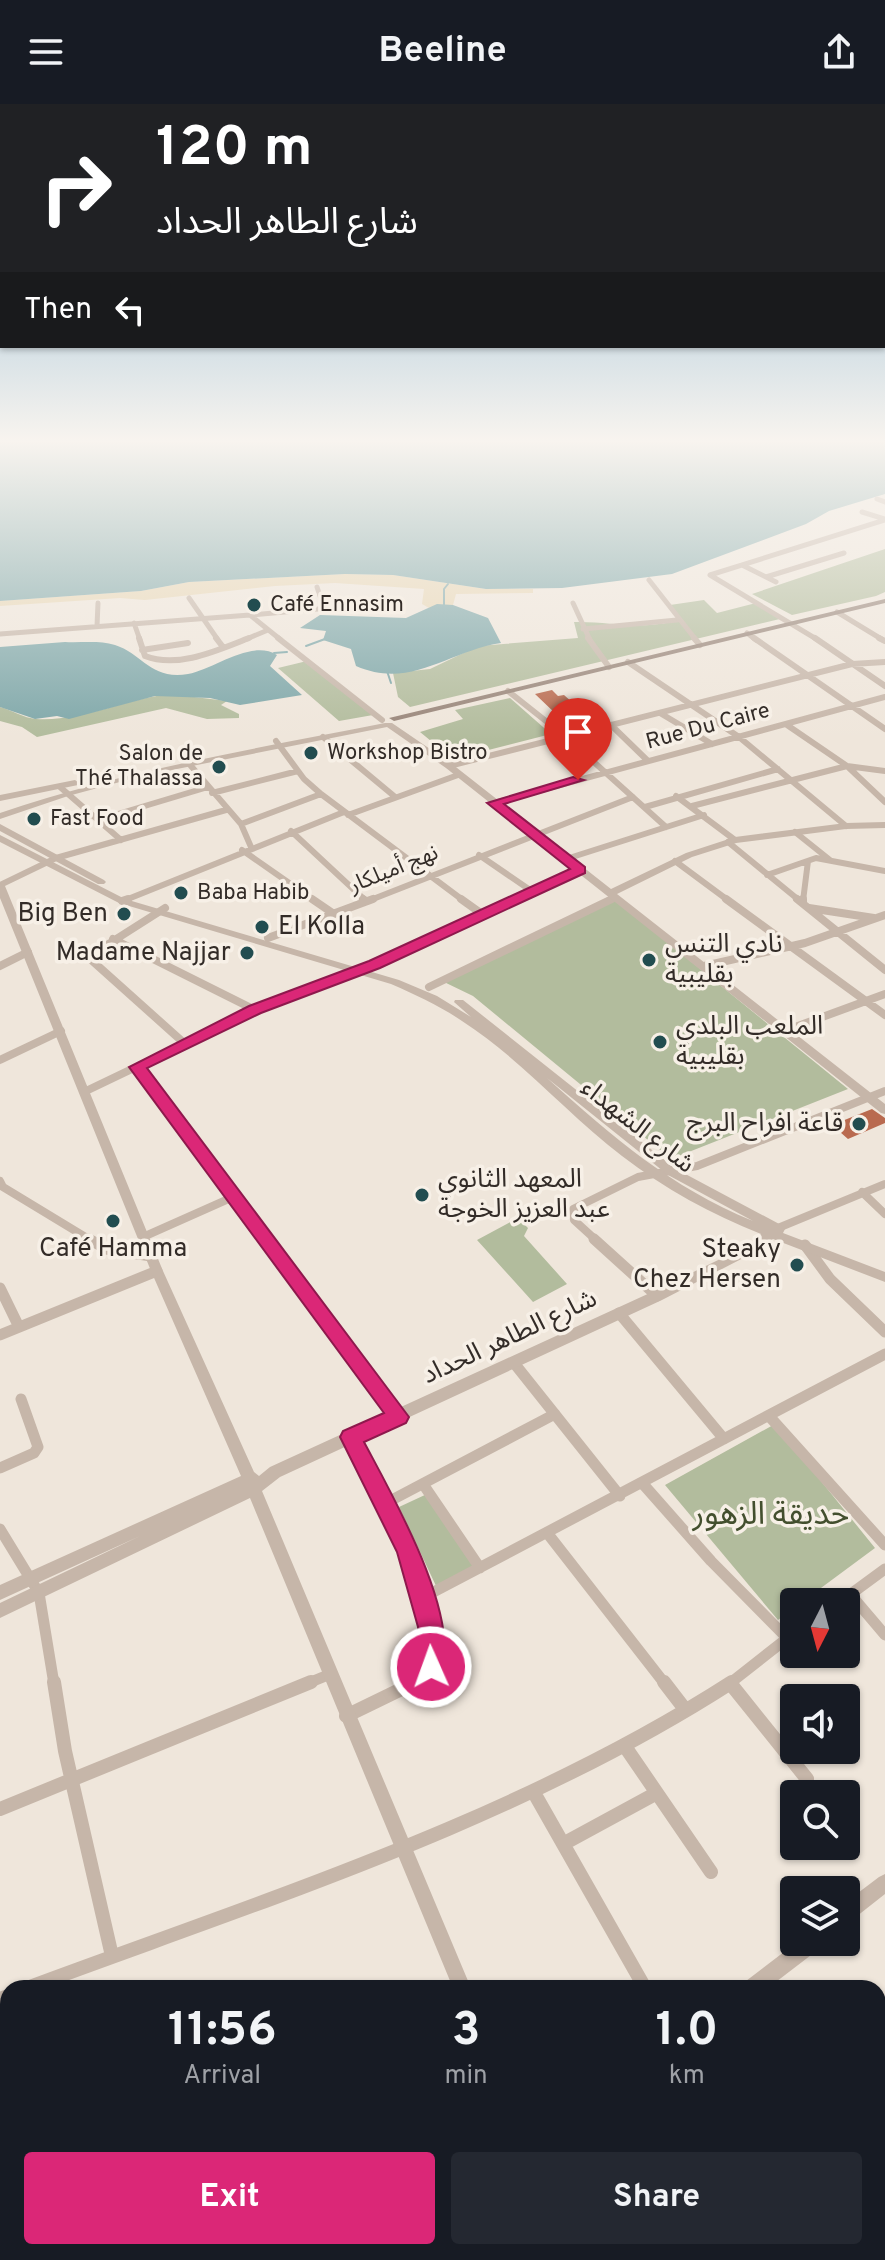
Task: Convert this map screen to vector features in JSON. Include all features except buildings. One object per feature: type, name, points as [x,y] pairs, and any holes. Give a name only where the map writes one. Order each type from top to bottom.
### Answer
[{"type":"main road","points":[[389,721],[885,604]]},
{"type":"main road","points":[[509,693],[750,635]]},
{"type":"street","points":[[826,539],[710,575],[796,624],[885,686]]},
{"type":"street","points":[[766,577],[845,554],[818,541]]},
{"type":"street","points":[[742,565],[776,582]]},
{"type":"street","points":[[649,580],[658,588],[677,620],[700,645]]},
{"type":"street","points":[[317,587],[324,608]]},
{"type":"street","points":[[189,598],[223,647]]},
{"type":"street","points":[[97,626],[98,603]]},
{"type":"street","points":[[573,603],[583,629],[609,667]]},
{"type":"street","points":[[0,634],[374,604]]},
{"type":"street","points":[[840,614],[885,641]]},
{"type":"street","points":[[250,615],[449,766],[885,1110]]},
{"type":"street","points":[[583,629],[677,620]]},
{"type":"street","points":[[134,623],[142,650],[151,660],[163,661],[188,658],[268,630]]},
{"type":"street","points":[[750,635],[885,729]]},
{"type":"street","points":[[142,650],[188,643]]},
{"type":"street","points":[[449,766],[852,664],[885,662]]},
{"type":"street","points":[[630,664],[739,737],[846,826]]},
{"type":"street","points":[[509,693],[566,737],[666,827]]},
{"type":"street","name":"Rue Du Caire","points":[[494,803],[885,697]]},
{"type":"street","points":[[660,713],[712,744]]},
{"type":"street","points":[[277,743],[323,737],[389,721]]},
{"type":"street","points":[[0,800],[63,790],[186,761],[389,721]]},
{"type":"street","points":[[611,725],[648,761]]},
{"type":"street","points":[[787,725],[847,766],[885,802]]},
{"type":"street","points":[[323,737],[394,796]]},
{"type":"street","points":[[277,743],[321,794],[482,914]]},
{"type":"street","points":[[186,761],[241,824],[247,849],[334,914]]},
{"type":"street","points":[[692,806],[847,766],[885,771]]},
{"type":"street","points":[[645,807],[778,769]]},
{"type":"street","points":[[98,820],[210,790],[298,771]]},
{"type":"street","points":[[126,899],[291,831],[458,775]]},
{"type":"street","points":[[2,832],[6,823],[63,790]]},
{"type":"street","points":[[63,790],[121,840]]},
{"type":"street","points":[[241,824],[321,794]]},
{"type":"street","points":[[676,796],[704,815],[767,875],[885,970]]},
{"type":"street","name":"نهج أميلكار","points":[[268,938],[432,876],[532,831],[633,797]]},
{"type":"street","points":[[0,816],[30,808]]},
{"type":"street","points":[[226,810],[51,861],[0,886],[157,1271],[459,1980]]},
{"type":"street","points":[[566,859],[704,815]]},
{"type":"street","points":[[429,987],[675,861],[731,841],[846,826],[885,825]]},
{"type":"street","points":[[291,831],[366,901]]},
{"type":"street","name":"شارع الشهداء","points":[[2,832],[67,870],[126,899],[417,990],[460,1007],[656,1175],[710,1206],[779,1232]]},
{"type":"street","points":[[795,832],[830,860]]},
{"type":"street","points":[[479,855],[533,892]]},
{"type":"street","points":[[767,875],[808,861],[830,860],[885,871]]},
{"type":"street","points":[[675,861],[885,1015]]},
{"type":"street","points":[[806,905],[808,861]]},
{"type":"street","points":[[86,1091],[255,1010],[365,967],[580,870]]},
{"type":"street","points":[[806,905],[885,918]]},
{"type":"street","points":[[161,910],[89,954],[90,962],[184,1043]]},
{"type":"street","name":"شارع الشهداء","points":[[161,910],[268,938],[429,987],[460,1007],[672,1172],[779,1232]]},
{"type":"street","points":[[704,966],[792,947],[875,918]]},
{"type":"street","points":[[113,939],[255,1010]]},
{"type":"street","points":[[0,966],[28,952]]},
{"type":"street","points":[[787,1030],[885,994]]},
{"type":"street","points":[[0,1060],[61,1031]]},
{"type":"street","points":[[137,1067],[233,1197],[290,1267],[398,1417]]},
{"type":"street","points":[[657,1296],[571,1216],[573,1209],[627,1182],[697,1166],[885,1091]]},
{"type":"street","points":[[779,1232],[885,1184]]},
{"type":"street","points":[[1,1185],[106,1249],[151,1256]]},
{"type":"street","points":[[862,1192],[885,1214]]},
{"type":"street","points":[[143,1237],[233,1197]]},
{"type":"street","points":[[779,1232],[885,1277]]},
{"type":"street","name":"شارع الطاهر الحداد","points":[[0,1611],[275,1472],[657,1296],[779,1232]]},
{"type":"street","points":[[805,1245],[830,1279],[885,1332]]},
{"type":"street","points":[[0,1335],[157,1271]]},
{"type":"street","points":[[0,1288],[19,1327]]},
{"type":"street","points":[[619,1313],[724,1439]]},
{"type":"street","points":[[424,1597],[885,1354]]},
{"type":"street","points":[[514,1363],[620,1496]]},
{"type":"street","points":[[0,1468],[34,1453],[38,1447],[21,1399]]},
{"type":"street","points":[[386,1503],[555,1414]]},
{"type":"street","points":[[769,1416],[885,1545]]},
{"type":"street","points":[[346,1716],[428,1676],[431,1638],[424,1597],[408,1550],[351,1437]]},
{"type":"street","points":[[423,1484],[480,1568]]},
{"type":"street","points":[[643,1484],[711,1561],[780,1626]]},
{"type":"street","points":[[0,1593],[249,1485]]},
{"type":"street","points":[[0,1529],[39,1593],[72,1782],[112,1956]]},
{"type":"street","points":[[548,1534],[684,1708]]},
{"type":"street","points":[[859,1588],[885,1569]]},
{"type":"street","points":[[860,1611],[885,1635]]},
{"type":"street","points":[[57,1980],[112,1956],[402,1848],[533,1791],[624,1745],[730,1683],[780,1643]]},
{"type":"street","points":[[0,1809],[72,1782],[204,1723],[328,1675]]},
{"type":"street","points":[[730,1683],[807,1779]]},
{"type":"street","points":[[624,1745],[711,1872]]},
{"type":"street","points":[[533,1791],[640,1980]]},
{"type":"street","points":[[563,1844],[655,1794]]},
{"type":"street","points":[[860,1903],[885,1883]]},
{"type":"street","points":[[763,1980],[794,1956]]},
{"type":"green space","points":[[885,549],[885,592],[876,596],[792,615],[752,594]]},
{"type":"green space","points":[[704,600],[717,613],[756,603],[784,618],[410,707],[398,697],[393,673],[430,669],[478,646],[578,638],[574,622],[665,623],[678,620],[670,605]]},
{"type":"green space","points":[[307,661],[373,715],[339,721],[278,668]]},
{"type":"green space","points":[[170,694],[227,701],[221,705],[239,714],[239,718],[207,719],[166,708],[37,737],[22,727],[0,721],[0,707],[31,718],[53,719]]},
{"type":"green space","points":[[510,698],[551,734],[453,759],[420,732],[463,719],[455,710]]},
{"type":"green space","name":"الملعب البلدي بقليبية","points":[[614,899],[848,1089],[671,1159],[473,996],[442,981]]},
{"type":"green space","points":[[518,1218],[528,1228],[524,1236],[567,1284],[533,1302],[477,1240]]},
{"type":"green space","name":"حديقة الزهور","points":[[775,1424],[875,1548],[821,1588],[780,1588],[778,1620],[665,1485]]},
{"type":"green space","points":[[427,1494],[476,1567],[437,1588],[399,1507]]},
{"type":"sand","points":[[345,574],[393,575],[486,589],[533,589],[533,593],[456,594],[453,605],[429,608],[422,604],[424,589],[335,583],[145,600],[120,598],[0,606],[0,601],[141,591],[189,582]]},
{"type":"water","points":[[0,539],[767,539],[672,574],[562,588],[486,589],[393,575],[345,574],[189,582],[141,591],[0,601]]},
{"type":"water","points":[[437,604],[453,605],[488,618],[501,643],[394,674],[356,666],[351,649],[323,640],[326,631],[300,628],[320,615],[406,618]]},
{"type":"water","points":[[65,642],[115,645],[156,670],[175,675],[199,671],[245,653],[267,651],[277,655],[270,666],[302,695],[240,705],[210,698],[155,696],[69,719],[57,716],[35,719],[0,707],[0,647]]},
{"type":"waterway","points":[[444,606],[444,589],[448,584]]},
{"type":"waterway","points":[[306,646],[325,639]]},
{"type":"waterway","points":[[274,653],[287,652]]},
{"type":"waterway","points":[[387,671],[391,683]]},
{"type":"place","name":"Café Ennasim","points":[[254,605]]},
{"type":"place","name":"Workshop Bistro","points":[[311,753]]},
{"type":"place","name":"Salon de Thé Thalassa","points":[[219,767]]},
{"type":"place","name":"Fast Food","points":[[34,819]]},
{"type":"place","name":"Baba Habib","points":[[181,893]]},
{"type":"place","name":"Big Ben","points":[[124,914]]},
{"type":"place","name":"El Kolla","points":[[262,927]]},
{"type":"place","name":"Madame Najjar","points":[[247,953]]},
{"type":"place","name":"نادي التنس بقليبية","points":[[649,960]]},
{"type":"place","name":"الملعب البلدي بقليبية","points":[[660,1042]]},
{"type":"place","name":"قاعة افراح البرج","points":[[859,1124]]},
{"type":"place","name":"المعهد الثانوي عبد العزيز الخوجة","points":[[422,1195]]},
{"type":"place","name":"Café Hamma","points":[[113,1221]]},
{"type":"place","name":"Steaky Chez Hersen","points":[[797,1265]]},
{"type":"route","points":[[431,1667],[430,1627],[424,1597],[408,1550],[351,1437],[398,1417],[290,1267],[233,1197],[137,1067],[255,1010],[374,964],[580,870],[494,803],[578,780]]}]
